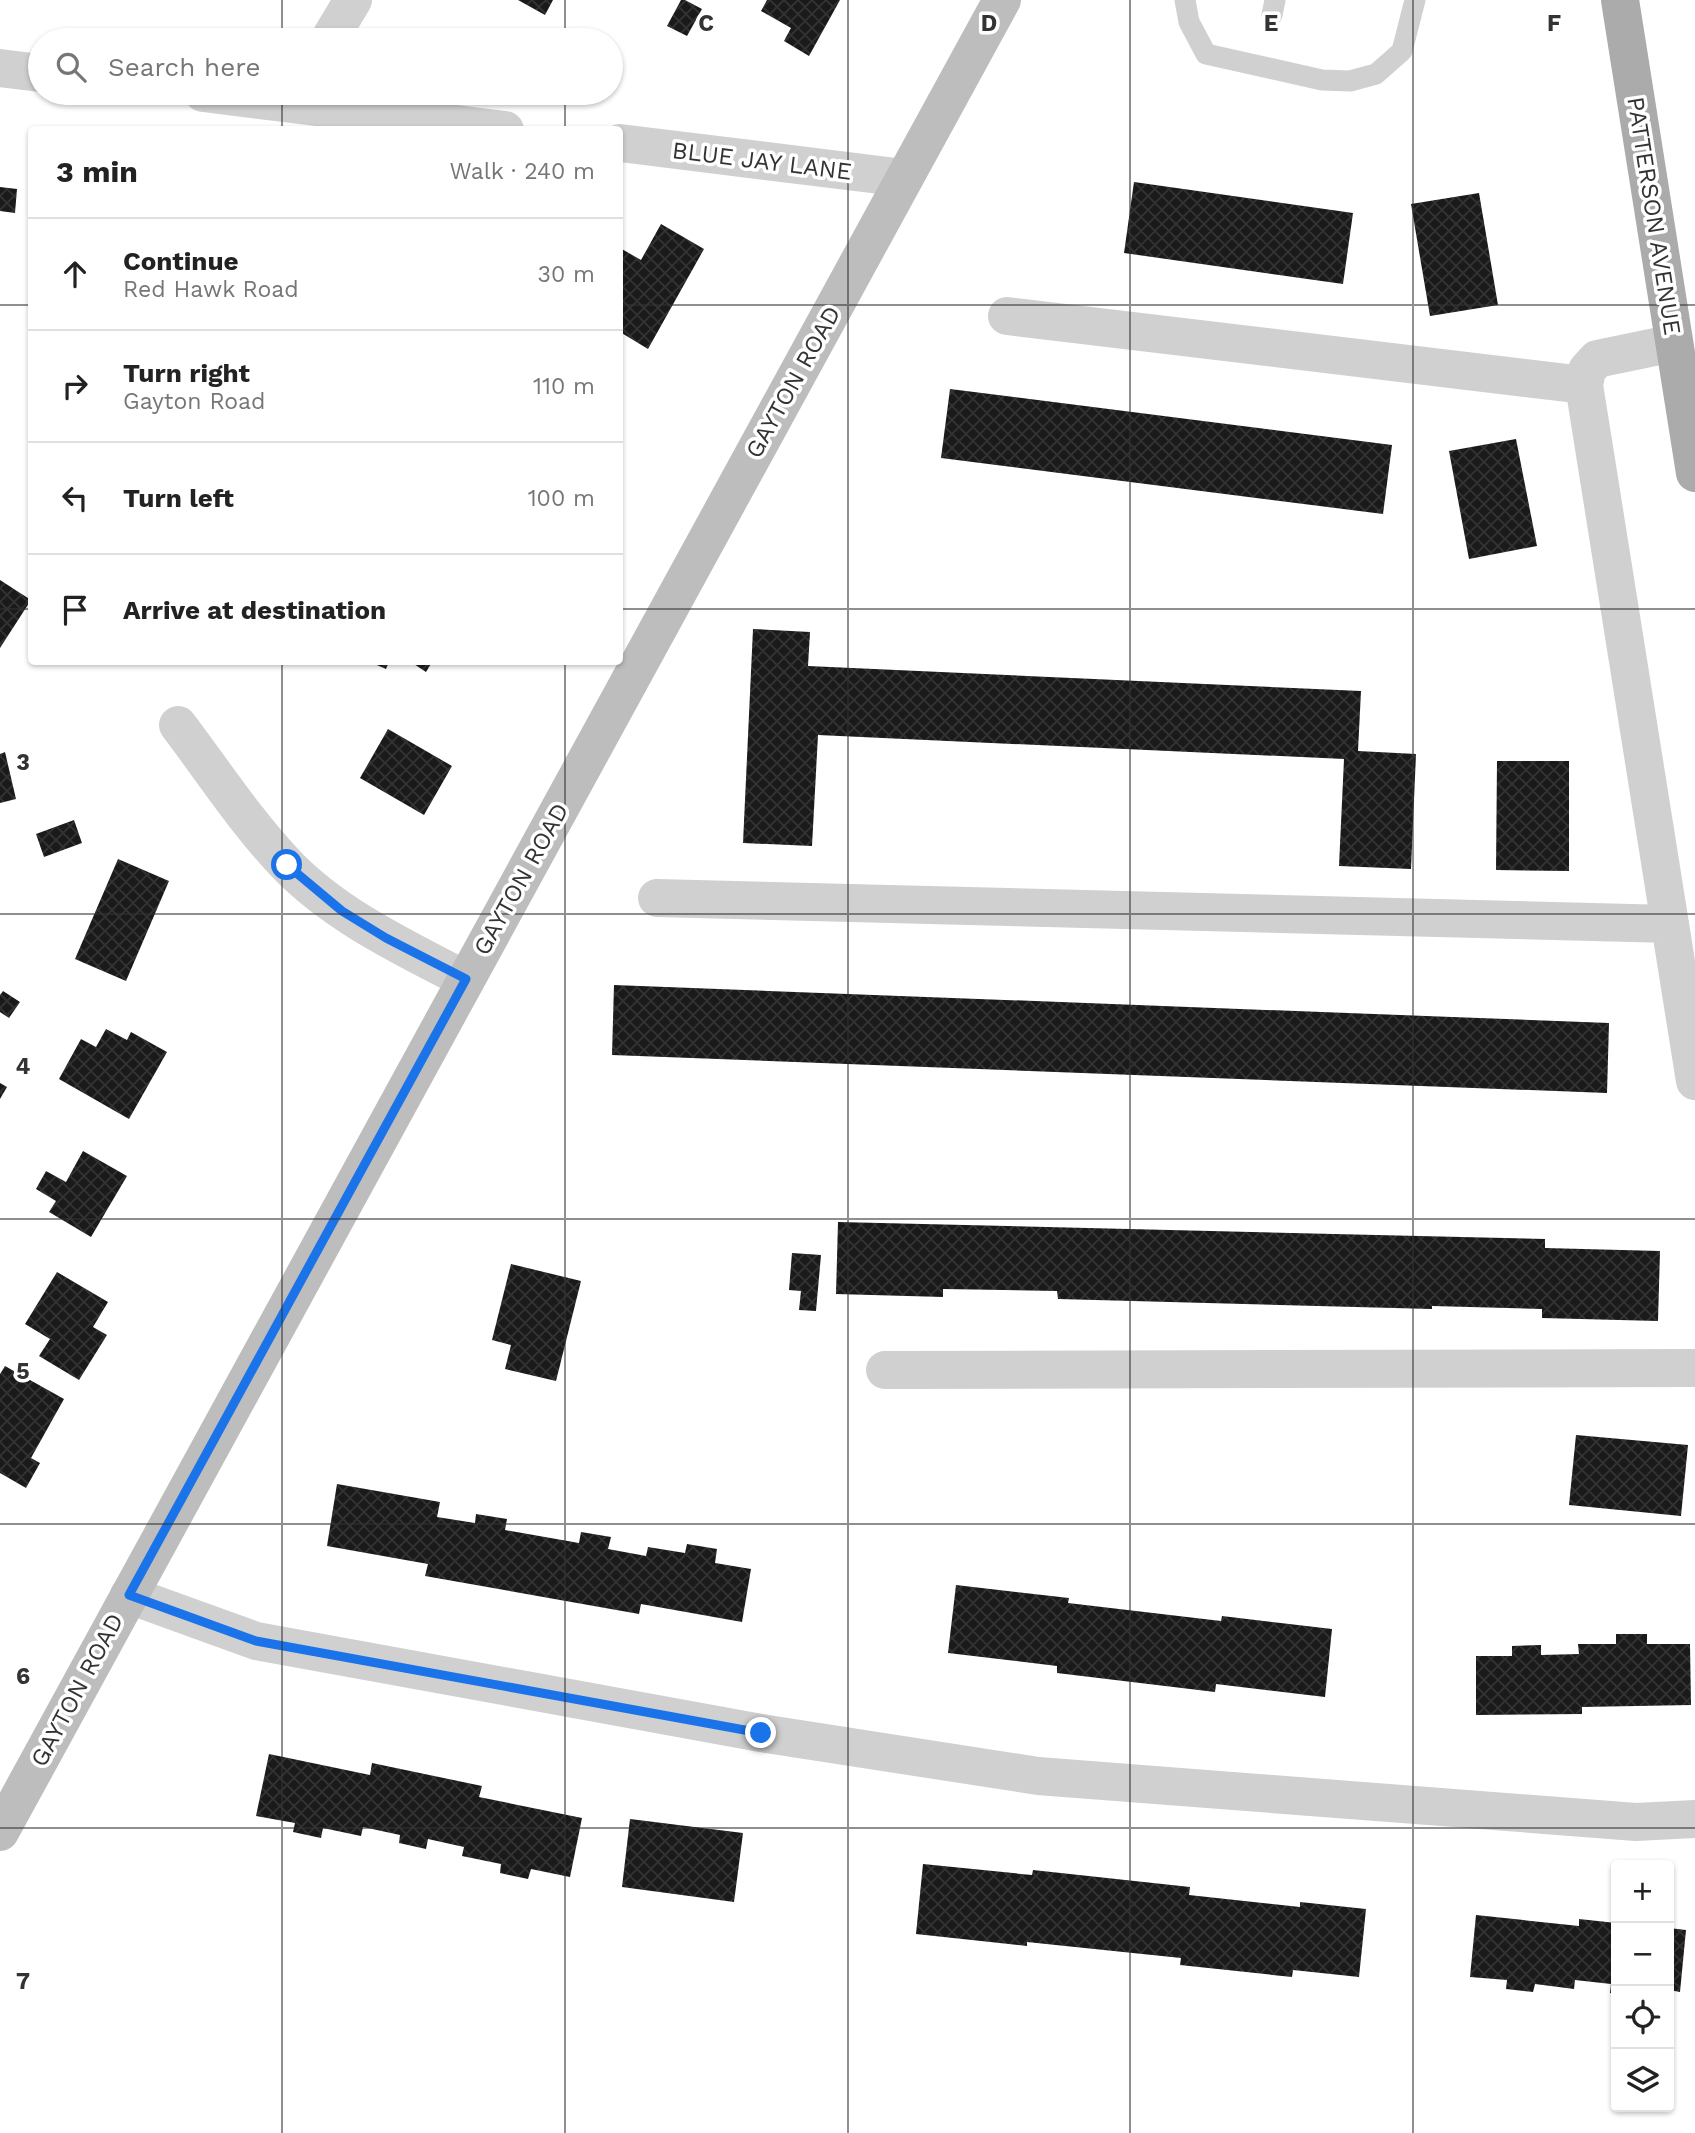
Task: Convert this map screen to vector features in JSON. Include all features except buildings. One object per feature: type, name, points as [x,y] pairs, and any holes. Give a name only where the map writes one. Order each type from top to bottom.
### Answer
[{"type":"main road","name":"PATTERSON AVENUE","points":[[1620,0],[1695,473]]},
{"type":"street","points":[[336,28],[353,0]]},
{"type":"street","name":"GAYTON ROAD","points":[[0,1832],[1002,0]]},
{"type":"street","points":[[0,68],[28,72]]},
{"type":"street","points":[[347,105],[480,126]]},
{"type":"street","name":"BLUE JAY LANE","points":[[623,144],[904,178]]},
{"type":"street","points":[[1007,316],[1584,384]]},
{"type":"street","points":[[1674,343],[1598,359],[1587,370],[1584,384],[1695,1081]]},
{"type":"street","points":[[178,725],[251,823],[287,865],[342,911],[386,938],[466,979]]},
{"type":"street","points":[[657,898],[1670,924]]},
{"type":"street","points":[[885,1370],[1695,1368]]},
{"type":"street","points":[[129,1595],[256,1641],[761,1733],[1038,1776],[1636,1822],[1695,1819]]},
{"type":"lane","points":[[1185,0],[1189,22],[1206,54],[1322,80],[1350,81],[1376,74],[1402,51],[1415,0]]},
{"type":"route","points":[[287,865],[342,911],[386,938],[466,979],[129,1595],[256,1641],[761,1733]]}]
